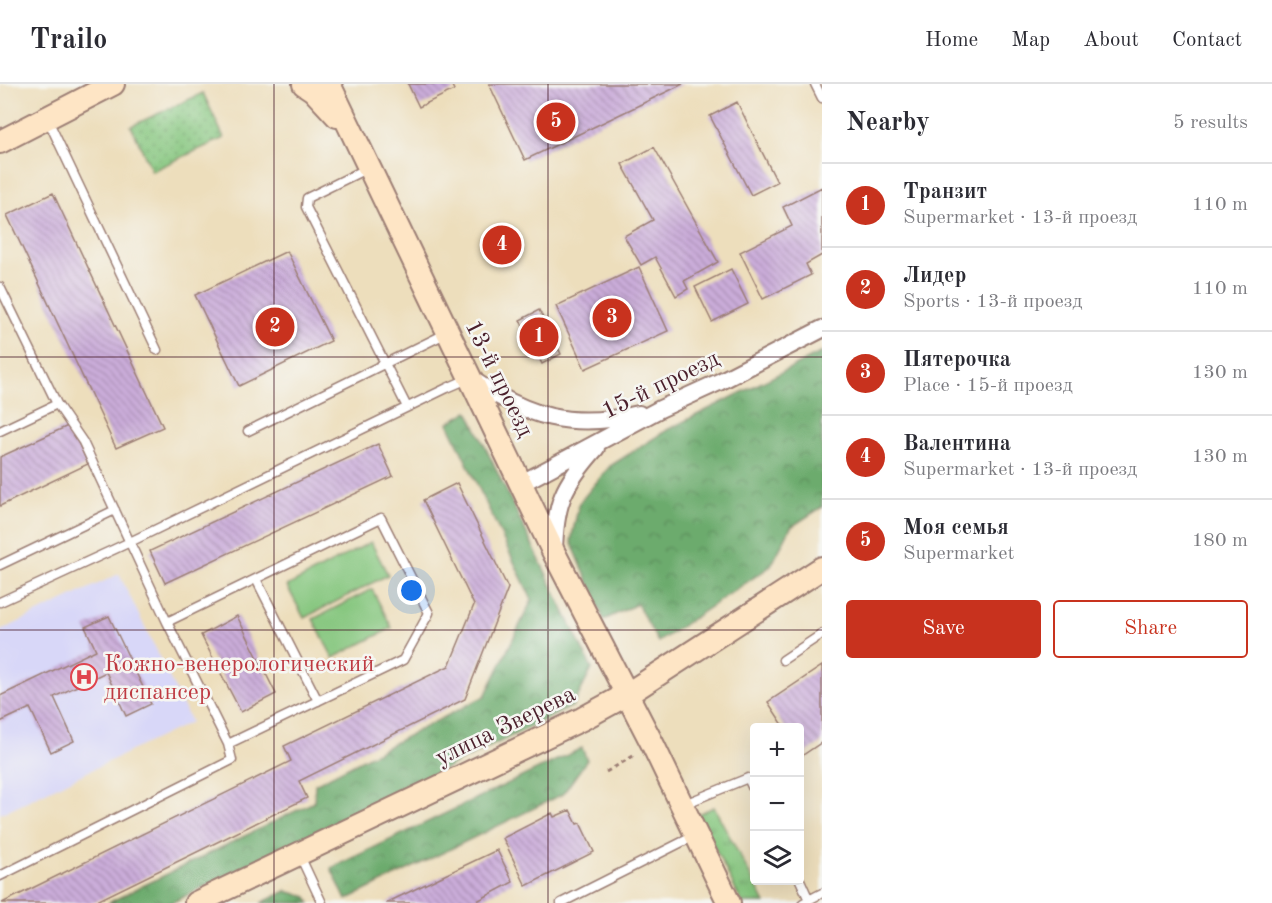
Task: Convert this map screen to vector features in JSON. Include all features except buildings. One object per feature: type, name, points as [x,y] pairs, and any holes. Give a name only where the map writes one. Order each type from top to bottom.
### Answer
[{"type":"street","points":[[0,142],[113,84]]},
{"type":"street","points":[[304,84],[313,90],[352,132]]},
{"type":"street","name":"13-й проезд","points":[[329,84],[554,553],[729,903]]},
{"type":"street","name":"15-й проезд","points":[[522,483],[660,409],[719,382],[822,329]]},
{"type":"street","points":[[470,378],[501,399],[548,417],[570,421],[598,422],[660,409]]},
{"type":"street","points":[[554,553],[556,514],[565,490],[579,467],[605,438]]},
{"type":"street","name":"улица Зверева","points":[[196,903],[582,720],[626,695],[822,568]]},
{"type":"lane","points":[[815,84],[822,98]]},
{"type":"lane","points":[[47,118],[157,350]]},
{"type":"lane","points":[[368,168],[307,198],[306,207],[406,407]]},
{"type":"lane","points":[[0,876],[232,760],[228,744],[167,622],[83,442],[57,404],[1,291]]},
{"type":"lane","points":[[248,431],[448,333]]},
{"type":"lane","points":[[0,602],[470,378]]},
{"type":"lane","points":[[0,430],[57,404]]},
{"type":"lane","points":[[0,565],[115,510]]},
{"type":"lane","points":[[167,622],[381,518],[429,613],[403,660],[228,744]]},
{"type":"lane","points":[[256,579],[318,701]]},
{"type":"lane","points":[[783,660],[822,634]]},
{"type":"lane","points":[[682,805],[748,778],[750,782]]},
{"type":"lane","points":[[561,903],[696,835]]},
{"type":"lane","points":[[299,853],[322,903]]},
{"type":"lane","points":[[801,885],[806,901],[822,893]]},
{"type":"path","points":[[606,772],[639,753]]},
{"type":"shaded area","name":"Кожно-венерологический диспансер","points":[[119,574],[191,722],[0,814],[0,631]]},
{"type":"green space","points":[[203,93],[224,138],[152,171],[131,126]]},
{"type":"green space","points":[[822,352],[822,507],[791,527],[771,566],[658,642],[637,604],[604,620],[571,541],[579,503],[610,466],[667,430]]},
{"type":"green space","points":[[468,411],[592,669],[573,706],[171,903],[108,903],[314,802],[315,784],[485,696],[532,600],[448,423]]},
{"type":"green space","points":[[371,542],[388,575],[304,618],[287,586]]},
{"type":"green space","points":[[372,589],[392,628],[333,658],[313,619]]},
{"type":"green space","points":[[582,748],[587,760],[563,794],[346,900],[331,868]]},
{"type":"green space","points":[[714,807],[750,875],[750,885],[755,885],[765,903],[742,903],[698,814]]},
{"type":"green space","points":[[286,891],[307,897],[310,903],[261,903]]},
{"type":"place","name":"Моя семья","points":[[556,122]]},
{"type":"place","name":"Валентина","points":[[502,245]]},
{"type":"place","name":"Пятерочка","points":[[612,318]]},
{"type":"place","name":"Лидер","points":[[275,327]]},
{"type":"place","name":"Транзит","points":[[539,337]]},
{"type":"place","name":"Кожно-венерологический диспансер","points":[[84,677]]}]
